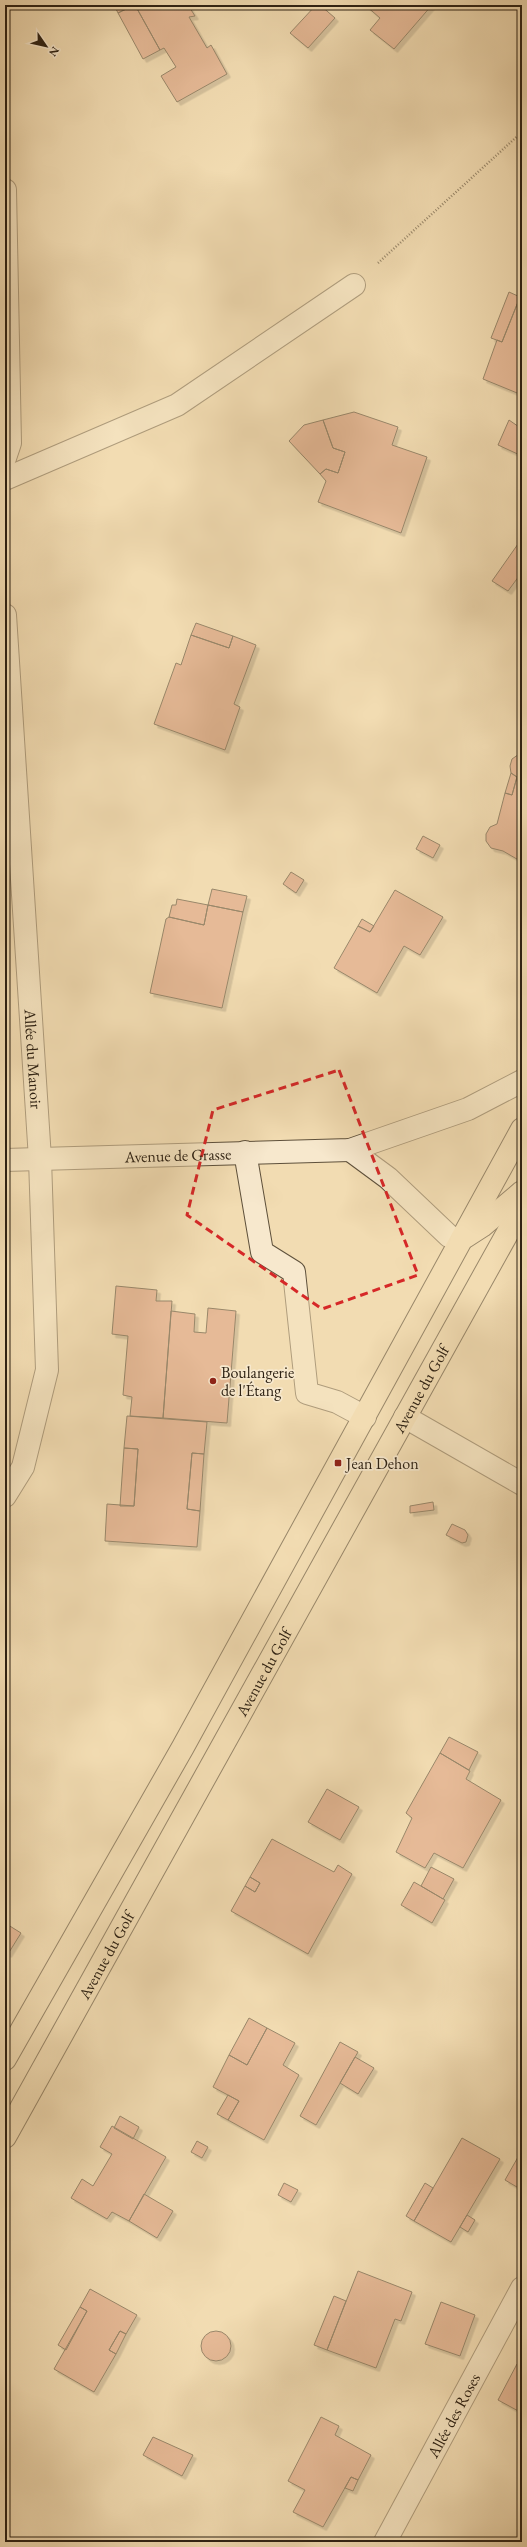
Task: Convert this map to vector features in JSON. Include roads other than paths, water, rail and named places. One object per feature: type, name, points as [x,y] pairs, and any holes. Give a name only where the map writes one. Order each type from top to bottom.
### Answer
[{"type":"main road","points":[[5,2059],[183,1747],[522,1129]]},
{"type":"main road","points":[[460,1240],[482,1226],[522,1192]]},
{"type":"main road","name":"Avenue du Golf","points":[[5,2137],[522,1207]]},
{"type":"street","points":[[5,190],[10,444],[5,458]]},
{"type":"street","points":[[5,479],[177,405],[354,285]]},
{"type":"street","name":"Allée du Manoir","points":[[5,615],[40,1159],[47,1370],[23,1468],[5,1496]]},
{"type":"street","name":"Avenue de Grasse","points":[[5,1160],[350,1150],[468,1109],[522,1081]]},
{"type":"street","points":[[350,1150],[388,1178],[449,1236],[460,1240]]},
{"type":"street","points":[[245,1152],[262,1252],[294,1272],[306,1393],[337,1402],[365,1417]]},
{"type":"street","points":[[405,1417],[522,1484]]},
{"type":"street","name":"Allée des Roses","points":[[385,2542],[522,2288]]},
{"type":"place","name":"Boulangerie de l'Étang","points":[[213,1381]]},
{"type":"place","name":"Jean Dehon","points":[[338,1463]]}]
